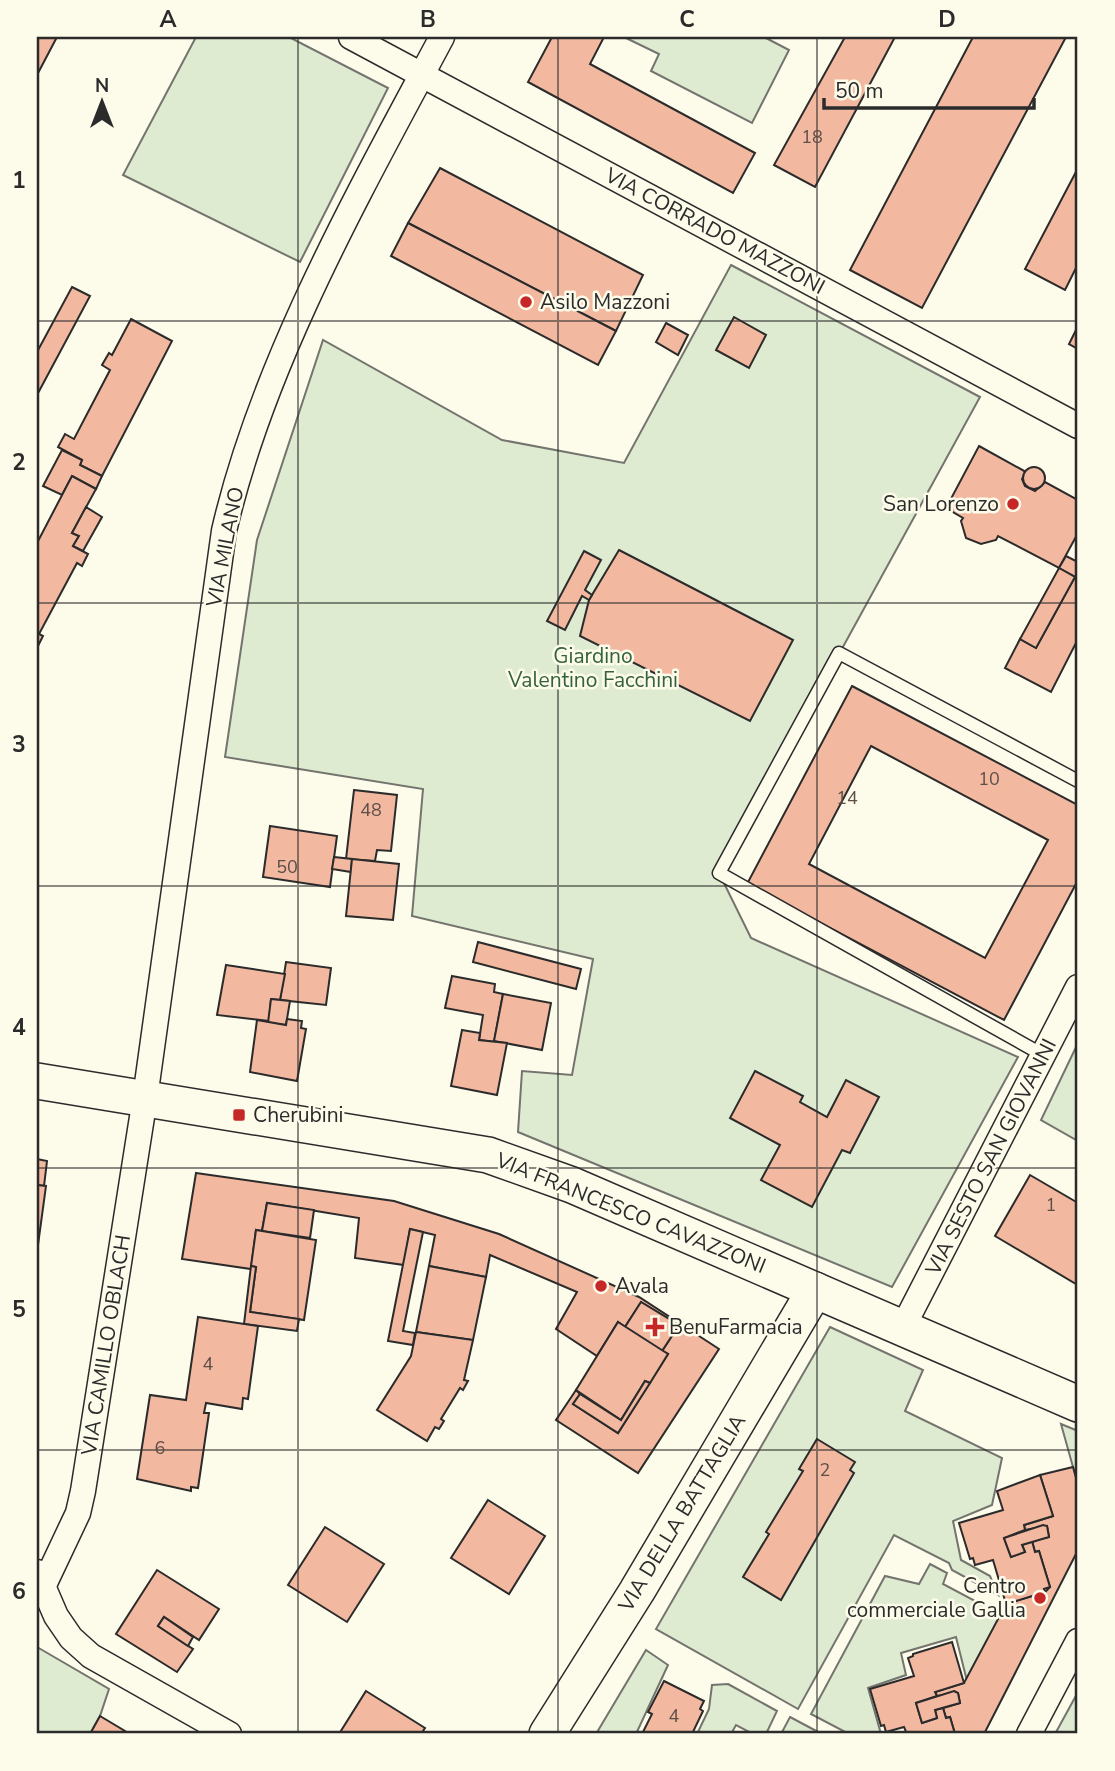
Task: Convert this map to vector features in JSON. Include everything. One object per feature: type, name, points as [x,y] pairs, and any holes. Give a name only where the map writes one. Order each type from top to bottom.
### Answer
[{"type":"street","name":"VIA CORRADO MAZZONI","points":[[351,37],[1078,425]]},
{"type":"street","name":"VIA MILANO","points":[[145,1098],[224,531],[234,488],[305,304],[443,37]]},
{"type":"street","name":"VIA SESTO SAN GIOVANNI","points":[[903,1327],[1078,987]]},
{"type":"street","name":"VIA FRANCESCO CAVAZZONI","points":[[37,1081],[488,1155],[572,1185],[1078,1404]]},
{"type":"street","name":"VIA CAMILLO OBLACH","points":[[40,1578],[78,1513],[83,1491],[145,1098]]},
{"type":"street","name":"VIA DELLA BATTAGLIA","points":[[547,1734],[637,1591],[815,1290]]},
{"type":"street","points":[[40,1578],[56,1616],[71,1638],[91,1656],[229,1734]]},
{"type":"street","points":[[1029,1734],[1078,1641]]},
{"type":"lane","points":[[1043,1055],[719,873],[839,653],[1078,781]]},
{"type":"green space","points":[[196,37],[289,37],[388,88],[300,262],[123,175]]},
{"type":"green space","points":[[764,37],[789,50],[752,123],[651,71],[659,54],[626,38]]},
{"type":"green space","name":"Giardino Valentino Facchini","points":[[731,265],[980,397],[719,873],[751,938],[1018,1057],[892,1287],[518,1132],[522,1071],[572,1075],[593,959],[412,916],[423,789],[225,757],[257,540],[323,340],[502,440],[624,463]]},
{"type":"green space","points":[[1078,1043],[1078,1141],[1041,1120]]},
{"type":"green space","points":[[830,1327],[923,1370],[905,1411],[1002,1458],[992,1505],[953,1521],[961,1560],[990,1576],[998,1595],[952,1570],[949,1563],[894,1535],[798,1709],[656,1629]]},
{"type":"green space","points":[[1061,1424],[1078,1431],[1078,1485]]},
{"type":"green space","points":[[930,1564],[947,1573],[943,1584],[1026,1628],[978,1725],[956,1637],[901,1653],[906,1675],[868,1688],[881,1734],[849,1734],[811,1714],[885,1576],[919,1584]]},
{"type":"green space","points":[[37,1647],[109,1689],[100,1716],[90,1734],[37,1734]]},
{"type":"green space","points":[[646,1650],[668,1665],[636,1734],[596,1734]]},
{"type":"green space","points":[[728,1684],[777,1711],[766,1734],[753,1734],[736,1725],[731,1734],[697,1734],[709,1709],[712,1685]]},
{"type":"green space","points":[[1078,1692],[1078,1734],[1055,1734]]},
{"type":"green space","points":[[790,1717],[822,1734],[781,1734]]},
{"type":"building","points":[[37,37],[57,37],[37,75]]},
{"type":"building","points":[[552,37],[604,37],[590,64],[755,153],[733,193],[528,82]]},
{"type":"building","points":[[845,37],[895,37],[815,187],[774,165]]},
{"type":"building","points":[[973,37],[1066,37],[922,308],[850,270]]},
{"type":"building","points":[[440,168],[643,275],[616,331],[408,223]]},
{"type":"building","points":[[1078,168],[1078,264],[1065,290],[1025,269]]},
{"type":"building","points":[[408,223],[616,331],[598,365],[391,256]]},
{"type":"building","points":[[72,287],[90,296],[37,395],[37,352]]},
{"type":"building","points":[[734,317],[766,335],[749,368],[716,350]]},
{"type":"building","points":[[131,319],[172,341],[102,476],[80,465],[82,460],[58,447],[65,434],[74,439],[110,370],[102,365],[109,353],[112,355]]},
{"type":"building","points":[[666,323],[688,335],[678,355],[656,342]]},
{"type":"building","points":[[1078,326],[1078,349],[1069,344]]},
{"type":"building","name":"San Lorenzo","points":[[979,446],[1026,472],[1022,479],[1025,486],[1035,491],[1045,482],[1078,500],[1078,533],[1059,568],[998,536],[996,540],[981,544],[966,538],[961,521],[963,518],[946,508]]},
{"type":"building","points":[[62,450],[82,460],[80,465],[102,476],[96,489],[72,476],[62,495],[43,486]]},
{"type":"building","points":[[1030,467],[1038,467],[1045,474],[1045,482],[1038,489],[1030,489],[1023,482],[1023,474]]},
{"type":"building","points":[[72,476],[96,489],[72,533],[79,536],[73,546],[88,554],[82,566],[77,563],[39,634],[43,636],[37,648],[37,543]]},
{"type":"building","points":[[86,507],[102,517],[83,551],[73,546],[79,536],[72,533]]},
{"type":"building","points":[[619,550],[793,640],[750,721],[580,636],[589,600]]},
{"type":"building","points":[[584,551],[601,560],[585,590],[592,595],[589,600],[582,596],[565,630],[547,621]]},
{"type":"building","points":[[1066,556],[1078,562],[1078,639],[1051,692],[1005,668],[1020,639],[1036,648],[1075,577],[1059,568]]},
{"type":"building","points":[[1059,568],[1075,577],[1036,648],[1020,639]]},
{"type":"building","points":[[852,686],[1078,805],[1078,880],[1004,1020],[747,884]],"holes":[[[871,746],[1048,840],[985,958],[809,864]]]},
{"type":"building","points":[[354,790],[397,795],[391,851],[377,850],[375,861],[346,859]]},
{"type":"building","points":[[270,826],[337,836],[330,887],[263,877]]},
{"type":"building","points":[[334,857],[352,859],[351,872],[332,869]]},
{"type":"building","points":[[352,859],[399,864],[393,920],[346,916]]},
{"type":"building","points":[[478,942],[581,969],[576,989],[473,962]]},
{"type":"building","points":[[286,962],[331,968],[326,1005],[280,1000]]},
{"type":"building","points":[[226,965],[285,974],[280,1000],[271,999],[269,1021],[217,1015]]},
{"type":"building","points":[[452,976],[495,984],[494,992],[503,994],[494,1042],[479,1040],[483,1015],[445,1008]]},
{"type":"building","points":[[503,994],[551,1003],[542,1050],[494,1041]]},
{"type":"building","points":[[271,999],[290,1001],[286,1025],[268,1023]]},
{"type":"building","points":[[287,1019],[302,1021],[301,1028],[306,1029],[297,1081],[250,1072],[257,1020],[286,1025]]},
{"type":"building","points":[[462,1030],[480,1033],[479,1040],[507,1043],[497,1095],[451,1086]]},
{"type":"building","points":[[755,1071],[803,1096],[800,1102],[827,1117],[846,1080],[879,1097],[850,1153],[842,1150],[812,1207],[761,1180],[780,1145],[730,1118]]},
{"type":"building","points":[[37,1159],[47,1161],[44,1186],[37,1185]]},
{"type":"building","points":[[196,1173],[394,1201],[499,1234],[639,1297],[719,1349],[638,1473],[556,1420],[576,1390],[580,1394],[573,1404],[618,1433],[668,1354],[662,1351],[679,1325],[641,1302],[625,1327],[618,1322],[597,1356],[556,1329],[577,1292],[490,1255],[486,1277],[429,1266],[435,1235],[410,1229],[404,1265],[355,1258],[359,1218],[267,1203],[262,1231],[256,1230],[251,1269],[182,1259]]},
{"type":"building","points":[[1030,1175],[1078,1203],[1076,1284],[995,1236]]},
{"type":"building","points":[[37,1185],[46,1186],[38,1245],[37,1245]]},
{"type":"building","points":[[267,1203],[314,1210],[310,1238],[262,1231]]},
{"type":"building","points":[[410,1229],[423,1232],[403,1331],[415,1333],[413,1345],[388,1341]]},
{"type":"building","points":[[256,1230],[316,1240],[304,1320],[250,1312],[256,1267],[251,1266]]},
{"type":"building","points":[[251,1266],[256,1267],[250,1312],[299,1319],[297,1331],[244,1324]]},
{"type":"building","points":[[429,1266],[486,1277],[473,1340],[416,1332]]},
{"type":"building","points":[[641,1302],[679,1325],[662,1351],[625,1327]]},
{"type":"building","points":[[198,1317],[258,1326],[248,1399],[243,1398],[242,1409],[206,1403],[204,1413],[209,1413],[198,1488],[191,1487],[191,1491],[137,1479],[150,1395],[186,1400]]},
{"type":"building","points":[[618,1322],[668,1354],[650,1383],[645,1381],[621,1420],[576,1390]]},
{"type":"building","points":[[416,1332],[473,1340],[464,1380],[468,1381],[463,1390],[460,1388],[441,1419],[444,1421],[439,1429],[435,1427],[427,1441],[377,1410],[411,1356]]},
{"type":"building","points":[[645,1381],[650,1383],[618,1433],[573,1404],[580,1394],[621,1420]]},
{"type":"building","points":[[817,1439],[855,1462],[850,1470],[854,1473],[781,1600],[743,1577],[769,1534],[766,1532],[803,1471],[799,1469]]},
{"type":"building","name":"Centro commerciale Gallia","points":[[1073,1467],[1078,1485],[1078,1550],[984,1734],[955,1734],[950,1717],[946,1718],[943,1708],[960,1703],[958,1693],[937,1696],[935,1692],[964,1683],[1006,1604],[1045,1592],[1050,1587],[1039,1551],[1035,1552],[1032,1541],[1049,1537],[1047,1526],[1025,1530],[1024,1525],[1053,1516],[1040,1475]]},
{"type":"building","points":[[1040,1475],[1053,1516],[1024,1525],[1025,1530],[1004,1538],[1011,1557],[1025,1552],[1022,1545],[1032,1541],[1035,1552],[1039,1551],[1050,1587],[1044,1589],[1045,1592],[1006,1604],[993,1560],[975,1565],[973,1558],[970,1559],[959,1523],[1003,1510],[997,1491]]},
{"type":"building","points":[[488,1500],[545,1536],[509,1594],[451,1558]]},
{"type":"building","points":[[1047,1526],[1049,1537],[1022,1545],[1025,1552],[1011,1557],[1004,1538]]},
{"type":"building","points":[[325,1527],[384,1564],[347,1622],[288,1585]]},
{"type":"building","points":[[157,1570],[219,1609],[199,1640],[164,1617],[158,1626],[193,1649],[177,1672],[116,1634]]},
{"type":"building","points":[[164,1617],[193,1637],[188,1646],[158,1626]]},
{"type":"building","points":[[952,1642],[964,1683],[935,1692],[937,1696],[916,1703],[922,1723],[937,1718],[935,1710],[943,1708],[946,1718],[950,1717],[955,1734],[907,1734],[904,1727],[886,1732],[884,1725],[881,1726],[870,1689],[914,1676],[908,1658]]},
{"type":"building","points":[[664,1681],[704,1701],[700,1709],[703,1711],[692,1734],[642,1734],[652,1714],[648,1712]]},
{"type":"building","points":[[366,1691],[425,1728],[421,1734],[339,1734]]},
{"type":"building","points":[[954,1691],[958,1693],[960,1703],[935,1710],[937,1718],[922,1723],[916,1703]]},
{"type":"building","points":[[100,1716],[130,1734],[90,1734]]},
{"type":"place","name":"Asilo Mazzoni","points":[[526,302]]},
{"type":"place","name":"San Lorenzo","points":[[1013,504]]},
{"type":"place","name":"Cherubini","points":[[239,1115]]},
{"type":"place","name":"Avala","points":[[601,1286]]},
{"type":"place","name":"BenuFarmacia","points":[[655,1327]]},
{"type":"place","name":"Centro commerciale Gallia","points":[[1040,1598]]}]
